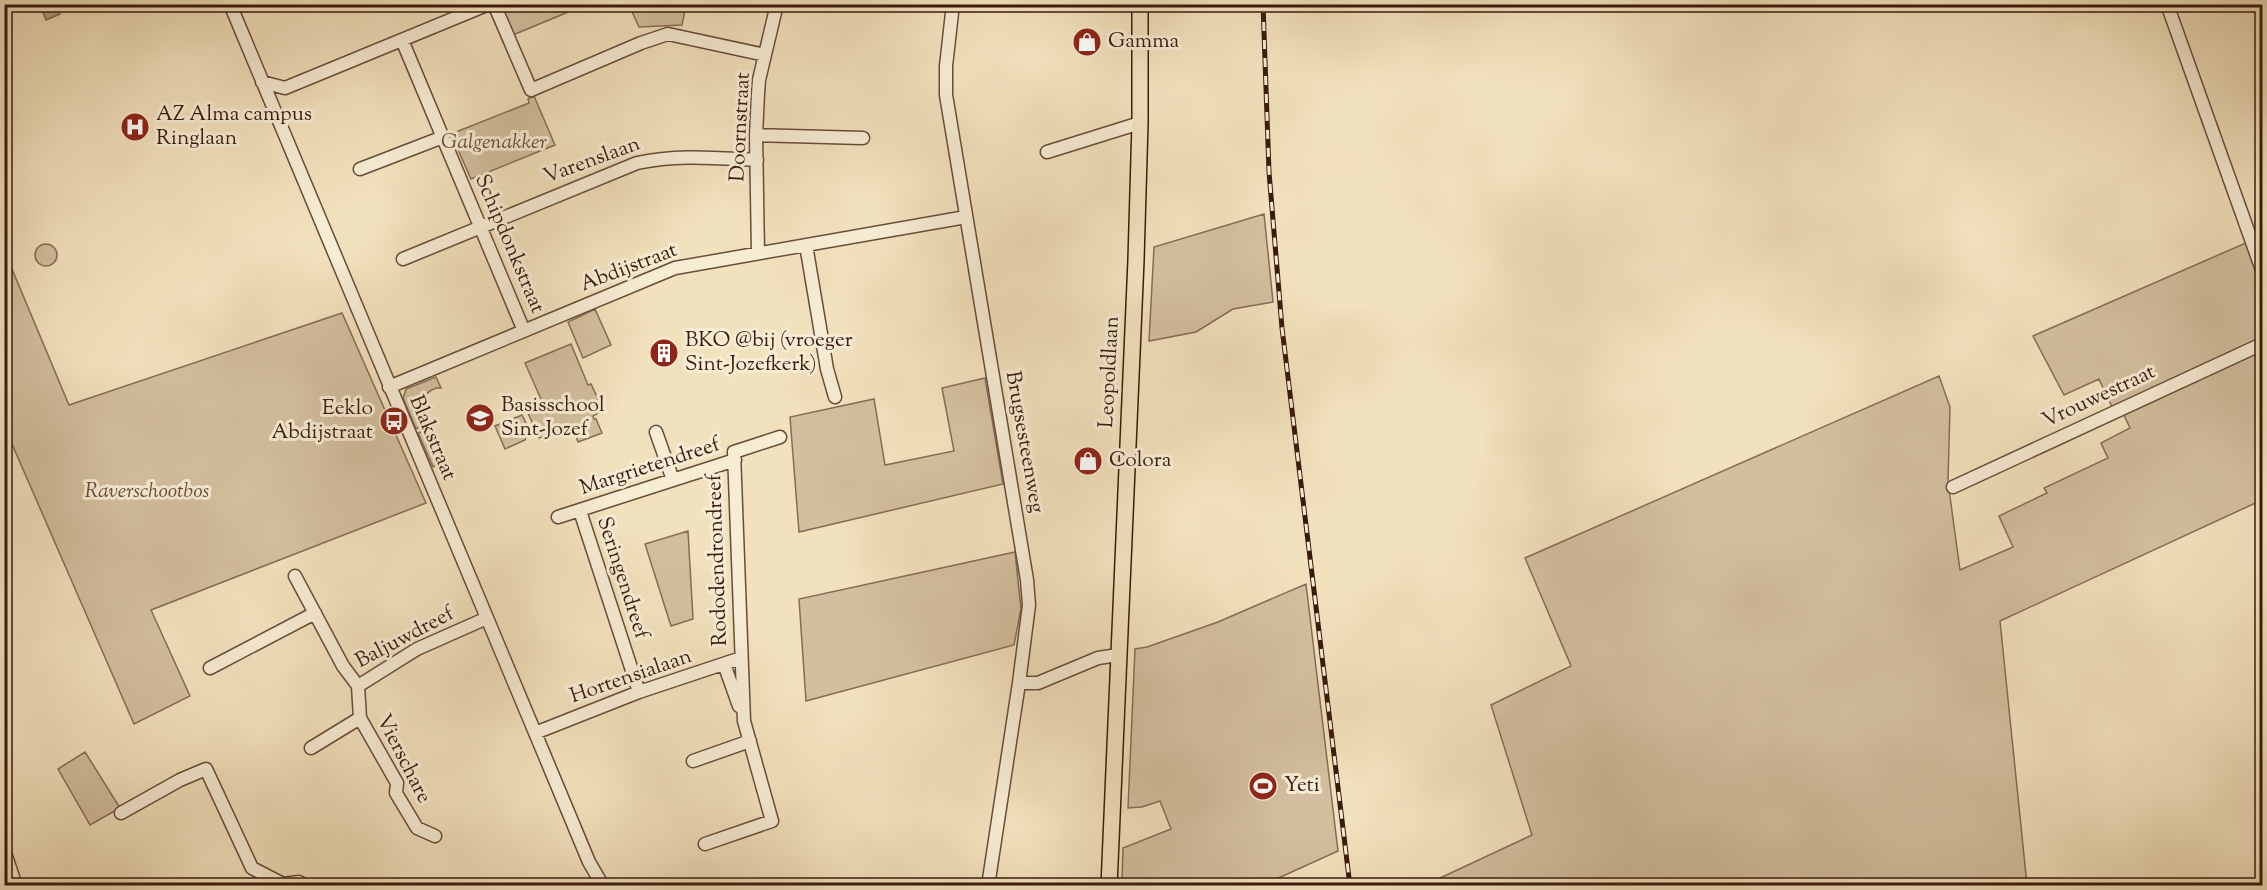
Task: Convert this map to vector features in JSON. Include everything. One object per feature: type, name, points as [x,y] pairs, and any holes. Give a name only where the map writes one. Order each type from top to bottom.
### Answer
[{"type":"main road","name":"Leopoldlaan","points":[[1109,885],[1140,123],[1140,4]]},
{"type":"street","name":"Blakstraat","points":[[230,4],[589,862],[603,885]]},
{"type":"street","points":[[273,107],[285,88],[489,4]]},
{"type":"street","points":[[494,4],[531,90],[641,43],[668,34],[765,55]]},
{"type":"street","name":"Doornstraat","points":[[758,253],[756,135],[759,80],[777,4]]},
{"type":"street","name":"Brugsesteenweg","points":[[953,4],[946,66],[946,95],[1027,580],[1029,605],[988,885]]},
{"type":"street","points":[[2167,4],[2262,270]]},
{"type":"street","name":"Schipdonkstraat","points":[[402,40],[524,331]]},
{"type":"street","points":[[262,82],[285,88]]},
{"type":"street","points":[[1047,152],[1140,123]]},
{"type":"street","points":[[756,135],[863,138]]},
{"type":"street","points":[[360,169],[443,137]]},
{"type":"street","name":"Varenslaan","points":[[403,259],[637,163],[685,156],[757,160]]},
{"type":"street","name":"Abdijstraat","points":[[389,387],[675,268],[966,217]]},
{"type":"street","points":[[806,245],[826,369],[835,397]]},
{"type":"street","name":"Vrouwestraat","points":[[1953,487],[2262,345]]},
{"type":"street","points":[[656,432],[673,480]]},
{"type":"street","name":"Margrietendreef","points":[[558,517],[735,460],[734,452],[780,437]]},
{"type":"street","name":"Rododendrondreef","points":[[735,460],[744,721]]},
{"type":"street","name":"Seringendreef","points":[[580,511],[639,692]]},
{"type":"street","name":"Baljuwdreef","points":[[295,576],[343,666],[358,686],[417,649],[487,618]]},
{"type":"street","points":[[210,668],[315,612]]},
{"type":"street","points":[[1019,683],[1038,683],[1098,658],[1118,655]]},
{"type":"street","name":"Hortensialaan","points":[[535,733],[639,692],[741,658]]},
{"type":"street","points":[[705,844],[772,821],[744,721],[724,664]]},
{"type":"street","name":"Vierschare","points":[[358,686],[360,718],[397,783],[396,793],[417,828],[435,836]]},
{"type":"street","points":[[311,747],[360,718]]},
{"type":"street","points":[[693,762],[750,741]]},
{"type":"street","points":[[121,813],[180,780],[206,769],[252,868],[283,885],[299,882],[306,885]]},
{"type":"street","points":[[4,850],[16,885]]},
{"type":"green space","points":[[500,5],[585,5],[513,35]]},
{"type":"green space","points":[[629,5],[686,5],[682,25],[639,27]]},
{"type":"green space","name":"Galgenakker","points":[[534,96],[555,145],[471,179],[451,134],[529,103],[528,99]]},
{"type":"green space","points":[[1264,214],[1273,302],[1233,309],[1196,332],[1149,341],[1154,247]]},
{"type":"green space","points":[[2248,242],[2262,288],[2262,340],[2112,407],[2099,379],[2064,395],[2033,336]]},
{"type":"green space","points":[[46,244],[54,247],[57,255],[54,263],[46,266],[38,263],[35,255],[38,247]]},
{"type":"green space","name":"Raverschootbos","points":[[4,250],[69,405],[342,313],[426,503],[151,610],[190,696],[134,724],[5,428]]},
{"type":"green space","points":[[595,309],[611,345],[583,358],[568,322]]},
{"type":"green space","points":[[571,344],[588,385],[591,384],[603,410],[593,416],[602,433],[578,442],[576,436],[572,435],[567,427],[539,438],[528,413],[544,406],[525,363]]},
{"type":"green space","points":[[2262,350],[2262,500],[2000,621],[2027,885],[1423,886],[1532,835],[1491,705],[1571,666],[1525,558],[1939,376],[1950,407],[1948,482],[1960,570],[2013,547],[1999,516],[2047,493],[2044,488],[2108,458],[2101,443],[2130,428],[2123,413]]},
{"type":"green space","points":[[436,377],[441,388],[431,390],[424,398],[421,405],[427,423],[416,429],[403,398],[406,389]]},
{"type":"green space","points":[[985,378],[1003,484],[799,532],[790,417],[874,399],[885,465],[954,451],[942,388]]},
{"type":"green space","points":[[522,415],[529,429],[525,440],[505,449],[495,426]]},
{"type":"green space","points":[[432,428],[445,460],[433,467],[418,433]]},
{"type":"green space","points":[[688,531],[693,619],[671,626],[645,544]]},
{"type":"green space","points":[[1015,552],[1021,609],[1014,645],[806,701],[799,599]]},
{"type":"green space","points":[[1306,584],[1338,851],[1263,885],[1158,886],[1156,883],[1122,882],[1123,848],[1171,829],[1160,801],[1142,807],[1128,808],[1135,649],[1147,647],[1218,622]]},
{"type":"green space","points":[[85,752],[120,808],[90,825],[58,769]]},
{"type":"shaded area","points":[[40,5],[56,5],[60,14],[46,20]]},
{"type":"railway","points":[[1263,4],[1269,172],[1282,328],[1350,886]]},
{"type":"place","name":"Gamma","points":[[1087,42]]},
{"type":"place","name":"AZ Alma campus Ringlaan","points":[[135,127]]},
{"type":"place","name":"BKO @bij (vroeger Sint-Jozefkerk)","points":[[664,353]]},
{"type":"place","name":"Basisschool Sint-Jozef","points":[[480,418]]},
{"type":"place","name":"Eeklo Abdijstraat","points":[[394,421]]},
{"type":"place","name":"Colora","points":[[1088,461]]},
{"type":"place","name":"Yeti","points":[[1263,786]]}]
